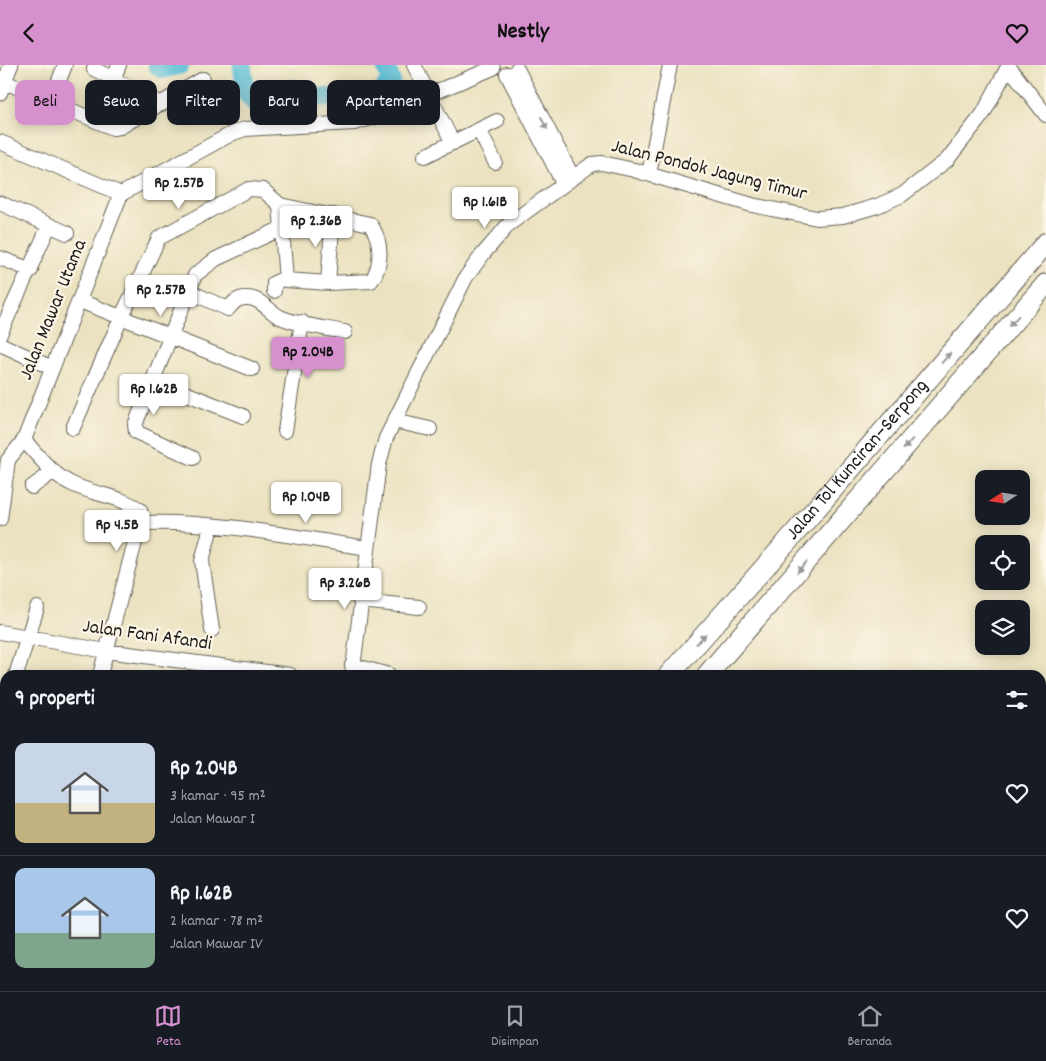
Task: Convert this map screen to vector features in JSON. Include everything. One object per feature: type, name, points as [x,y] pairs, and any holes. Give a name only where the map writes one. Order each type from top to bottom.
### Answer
[{"type":"highway","name":"Jalan Tol Kunciran–Serpong","points":[[673,670],[788,541],[1046,243]]},
{"type":"highway","name":"Jalan Tol Kunciran–Serpong","points":[[711,670],[1046,284]]},
{"type":"street","points":[[11,65],[2,85],[15,89]]},
{"type":"street","points":[[59,80],[65,65]]},
{"type":"street","points":[[94,69],[113,80],[119,65]]},
{"type":"street","points":[[414,65],[421,80]]},
{"type":"street","points":[[649,174],[651,153],[670,65]]},
{"type":"street","points":[[1009,66],[1046,115]]},
{"type":"street","name":"Jalan Pondok Jagung Timur","points":[[352,670],[379,464],[394,421],[466,277],[509,224],[567,180],[592,164],[602,163],[649,174],[721,197],[817,218],[843,216],[877,206],[902,195],[947,159],[983,114],[1009,66]]},
{"type":"street","points":[[440,89],[487,68],[499,73],[514,69],[567,180]]},
{"type":"street","points":[[75,111],[113,128],[120,127],[203,79]]},
{"type":"street","points":[[157,102],[162,104]]},
{"type":"street","points":[[440,118],[452,143]]},
{"type":"street","points":[[425,156],[497,121]]},
{"type":"street","points":[[0,143],[121,194],[233,133],[245,129],[327,124]]},
{"type":"street","points":[[479,130],[495,162]]},
{"type":"street","points":[[73,428],[156,243],[164,234],[249,189],[263,190],[280,205],[370,224],[378,238],[379,251],[376,273],[371,281],[328,283],[289,281],[285,278]]},
{"type":"street","name":"Jalan Mawar Utama","points":[[0,519],[8,460],[24,440],[121,194]]},
{"type":"street","points":[[0,203],[67,233]]},
{"type":"street","points":[[280,205],[285,278]]},
{"type":"street","points":[[328,283],[333,215]]},
{"type":"street","points":[[0,334],[31,270],[49,226]]},
{"type":"street","points":[[193,458],[136,432],[135,425],[152,380],[194,275],[207,264],[282,228]]},
{"type":"street","points":[[0,258],[31,270]]},
{"type":"street","points":[[274,291],[274,283],[285,278]]},
{"type":"street","points":[[188,291],[228,309],[234,301],[241,298],[250,298],[262,303],[280,317],[345,332]]},
{"type":"street","points":[[80,301],[252,369]]},
{"type":"street","points":[[285,431],[302,323]]},
{"type":"street","points":[[0,344],[52,368]]},
{"type":"street","points":[[152,380],[243,416]]},
{"type":"street","points":[[394,421],[430,429]]},
{"type":"street","points":[[24,440],[54,471],[70,483],[108,495],[140,510],[140,523],[101,670]]},
{"type":"street","points":[[32,487],[54,471]]},
{"type":"street","points":[[140,523],[169,522],[368,548]]},
{"type":"street","points":[[211,527],[202,561],[212,631]]},
{"type":"street","points":[[360,601],[420,607]]},
{"type":"street","points":[[18,670],[29,639],[37,608]]},
{"type":"street","name":"Jalan Fani Afandi","points":[[0,632],[29,639],[200,669]]},
{"type":"waterway","points":[[157,65],[163,69],[180,65]]},
{"type":"waterway","points":[[242,65],[246,93],[254,102],[267,102],[277,91],[295,89],[316,97],[365,98],[382,92],[391,80],[385,65]]}]
